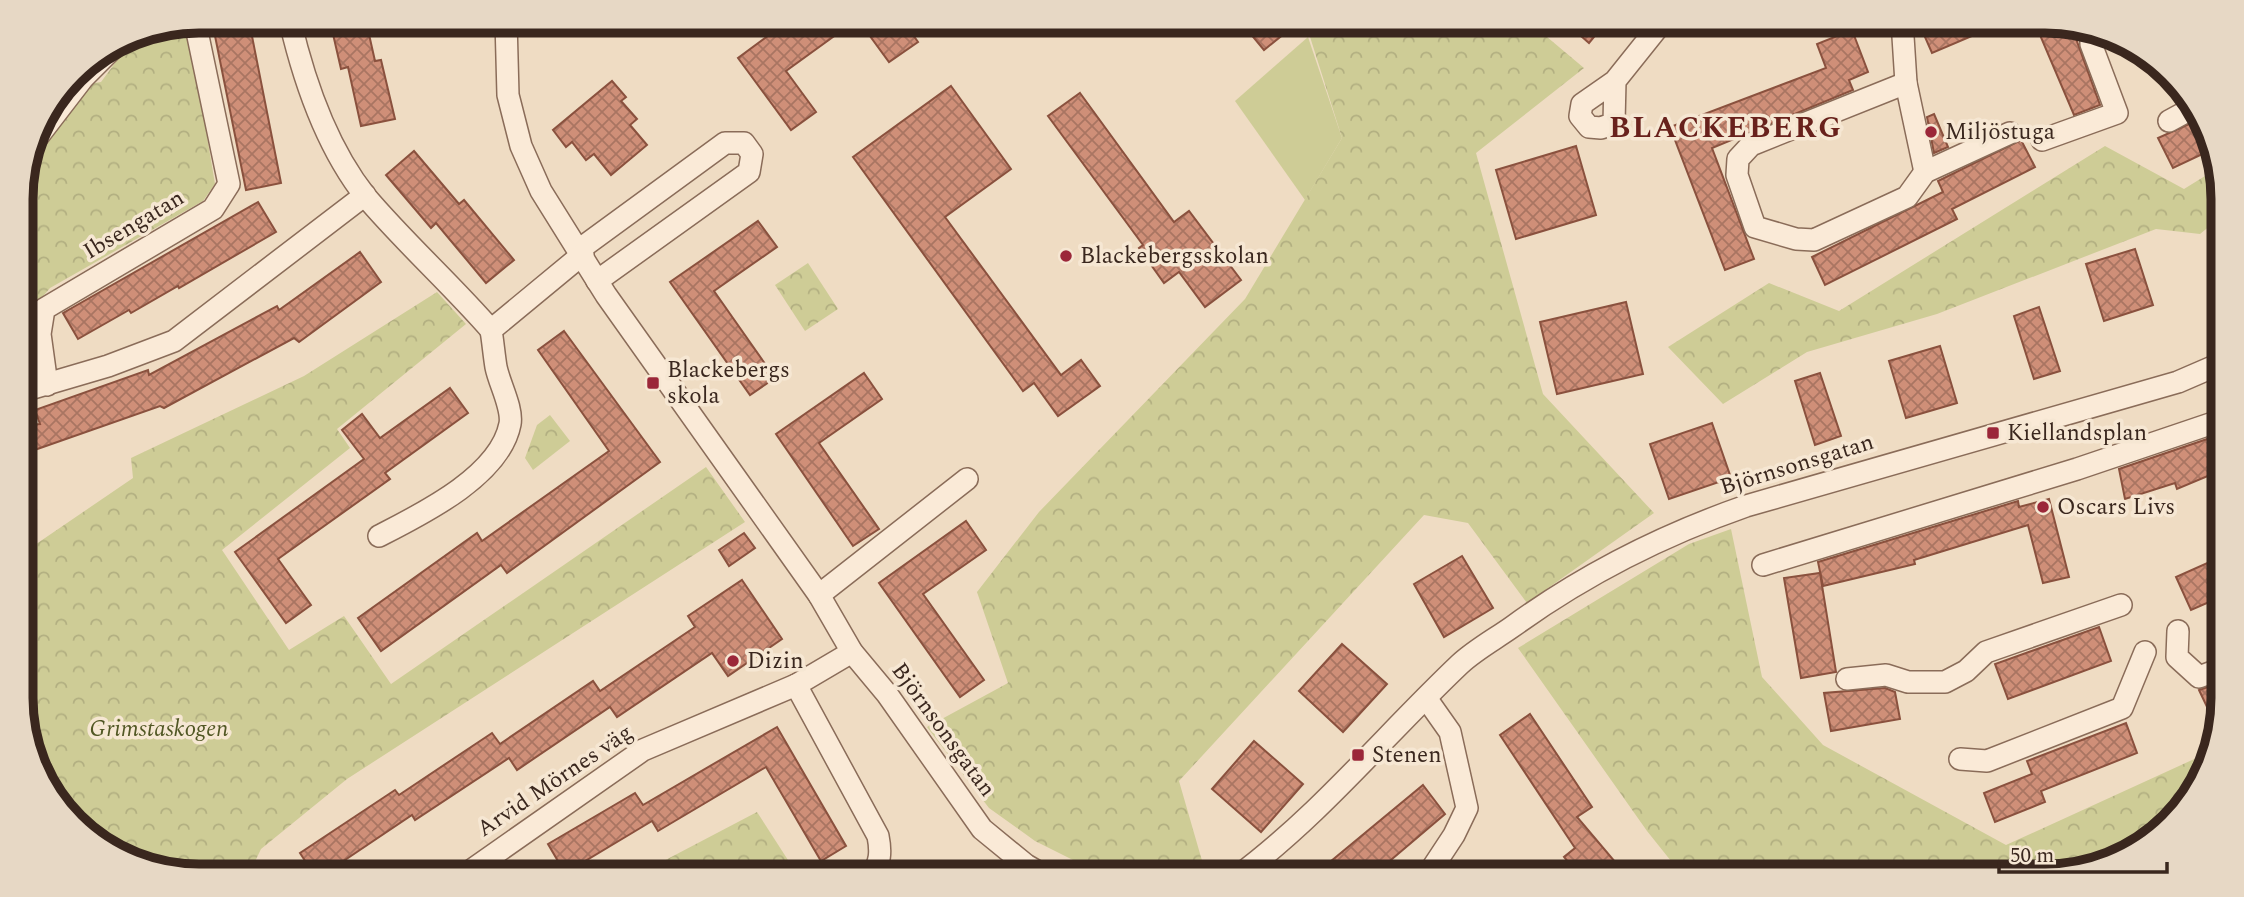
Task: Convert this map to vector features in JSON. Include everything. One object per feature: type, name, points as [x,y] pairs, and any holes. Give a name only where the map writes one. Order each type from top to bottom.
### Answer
[{"type":"street","points":[[1615,81],[1653,33]]},
{"type":"street","points":[[1903,33],[1906,83],[1926,172]]},
{"type":"street","name":"Ibsengatan","points":[[40,334],[44,309],[213,209],[229,184],[198,34]]},
{"type":"street","points":[[293,34],[301,70],[336,148],[365,195],[491,330],[496,367],[511,422],[502,445],[459,490],[426,513],[379,536]]},
{"type":"street","name":"Björnsonsgatan","points":[[506,34],[508,94],[521,146],[547,200],[597,281],[818,595],[852,652],[887,694],[982,829],[1024,864]]},
{"type":"street","points":[[2042,140],[2117,113],[2091,40]]},
{"type":"street","points":[[1906,83],[1751,145],[1738,159],[1737,175],[1755,226],[1796,239],[1814,240],[1908,197],[1926,172],[2010,133]]},
{"type":"street","points":[[2169,121],[2185,112]]},
{"type":"street","points":[[491,330],[581,252],[725,143],[744,144],[752,154],[749,172],[597,281]]},
{"type":"street","points":[[34,388],[174,341],[365,195]]},
{"type":"street","points":[[34,329],[40,334],[47,385]]},
{"type":"street","name":"Björnsonsgatan","points":[[1253,863],[1326,802],[1463,662],[1544,604],[1606,567],[1677,530],[1746,506],[2178,382],[2211,368]]},
{"type":"street","points":[[1763,565],[2077,469],[2211,424]]},
{"type":"street","points":[[818,595],[967,479]]},
{"type":"street","points":[[1847,679],[1886,675],[1908,682],[1945,682],[1966,671],[1986,652],[2122,605]]},
{"type":"street","points":[[2178,631],[2177,657],[2199,677],[2211,672]]},
{"type":"street","name":"Arvid Mörnes väg","points":[[480,864],[643,750],[796,685],[852,652]]},
{"type":"street","points":[[1960,759],[1987,761],[2122,708],[2145,652]]},
{"type":"street","points":[[796,685],[878,836],[881,852],[878,864]]},
{"type":"street","points":[[1426,698],[1450,732],[1467,808],[1454,835],[1435,863]]},
{"type":"green space","points":[[1309,33],[1543,33],[1584,68],[1476,153],[1543,394],[1654,513],[1527,603],[1468,523],[1424,515],[1179,781],[1203,863],[1080,864],[1035,841],[989,808],[927,727],[1008,683],[977,592],[1039,512],[1245,299],[1342,138]]},
{"type":"green space","points":[[190,34],[215,184],[203,201],[50,288],[34,307],[34,188],[39,156],[46,137],[88,84],[101,82],[122,53],[167,36]]},
{"type":"green space","points":[[1308,37],[1342,138],[1305,200],[1235,101]]},
{"type":"green space","points":[[2105,146],[2184,189],[2208,174],[2211,225],[2200,234],[2156,229],[1937,314],[1807,352],[1723,404],[1668,347],[1769,283],[1839,311]]},
{"type":"green space","points":[[808,263],[838,309],[805,331],[775,285]]},
{"type":"green space","name":"Grimstaskogen","points":[[437,292],[466,324],[337,429],[350,448],[222,550],[289,650],[344,616],[391,684],[706,467],[745,522],[347,779],[261,849],[254,864],[199,864],[167,861],[146,855],[107,836],[74,807],[50,771],[42,751],[36,730],[33,698],[33,546],[133,478],[131,458],[304,376]]},
{"type":"green space","points":[[550,415],[570,441],[533,470],[525,458],[537,425]]},
{"type":"green space","points":[[1731,529],[1762,677],[1823,745],[2006,845],[2200,756],[2194,771],[2183,790],[2162,815],[2137,836],[2118,847],[2077,861],[1673,863],[1647,831],[1518,648],[1689,544]]},
{"type":"green space","points":[[757,812],[790,864],[658,864]]},
{"type":"building","points":[[1250,33],[1285,33],[1264,50]]},
{"type":"building","points":[[1578,33],[1597,33],[1589,43]]},
{"type":"building","points":[[1844,33],[1853,33],[1868,72],[1849,80],[1853,90],[1712,148],[1754,259],[1725,270],[1670,127],[1826,68],[1817,44]]},
{"type":"building","points":[[1923,33],[1979,33],[1932,53]]},
{"type":"building","points":[[2039,33],[2075,36],[2100,105],[2074,115]]},
{"type":"building","points":[[215,34],[252,34],[281,183],[246,190]]},
{"type":"building","points":[[333,34],[369,34],[375,61],[381,60],[395,119],[361,126],[348,67],[341,69]]},
{"type":"building","points":[[771,34],[838,34],[786,71],[816,112],[791,130],[738,58]]},
{"type":"building","points":[[868,34],[912,34],[918,42],[889,62]]},
{"type":"building","points":[[612,81],[626,97],[621,101],[637,119],[630,125],[647,145],[611,175],[594,154],[586,160],[572,142],[566,147],[553,130]]},
{"type":"building","points":[[951,86],[1011,169],[945,217],[1061,375],[1081,360],[1100,386],[1058,416],[1034,383],[1023,391],[853,157]]},
{"type":"building","points":[[1080,93],[1174,222],[1189,211],[1241,280],[1205,307],[1179,272],[1164,283],[1139,248],[1143,245],[1048,116]]},
{"type":"building","points":[[1934,114],[1948,147],[1934,153],[1927,117]]},
{"type":"building","points":[[2191,123],[2204,153],[2173,168],[2158,138]]},
{"type":"building","points":[[2021,140],[2035,167],[1952,209],[1957,219],[1825,285],[1812,257],[1943,192],[1938,181]]},
{"type":"building","points":[[1576,146],[1596,215],[1516,239],[1496,170]]},
{"type":"building","points":[[414,151],[459,204],[464,200],[514,260],[486,283],[436,223],[431,228],[386,175]]},
{"type":"building","points":[[258,202],[276,232],[179,288],[178,286],[131,313],[129,310],[78,339],[63,313]]},
{"type":"building","points":[[758,221],[777,247],[714,291],[775,378],[750,395],[670,282]]},
{"type":"building","points":[[2135,249],[2153,305],[2104,321],[2086,264]]},
{"type":"building","points":[[360,252],[381,282],[299,342],[294,338],[164,408],[160,406],[33,450],[34,424],[40,424],[35,410],[148,370],[149,375],[277,306],[279,310]]},
{"type":"building","points":[[1626,302],[1643,374],[1557,394],[1540,322]]},
{"type":"building","points":[[2039,307],[2060,371],[2034,379],[2014,316]]},
{"type":"building","points":[[564,331],[660,462],[507,573],[501,565],[381,651],[358,618],[477,533],[482,541],[609,451],[538,350]]},
{"type":"building","points":[[1940,346],[1957,403],[1906,418],[1889,361]]},
{"type":"building","points":[[864,373],[882,399],[819,443],[879,529],[853,546],[776,434]]},
{"type":"building","points":[[1820,373],[1841,436],[1815,445],[1795,381]]},
{"type":"building","points":[[450,388],[468,413],[385,473],[390,479],[278,559],[311,605],[286,623],[235,552],[364,459],[342,430],[362,414],[380,438]]},
{"type":"building","points":[[1712,423],[1731,478],[1669,499],[1650,444]]},
{"type":"building","points":[[2211,438],[2211,475],[2177,489],[2175,483],[2125,499],[2119,469]]},
{"type":"building","points":[[2049,499],[2069,577],[2043,583],[2028,525],[1914,560],[1915,564],[1823,586],[1818,562],[2018,501],[2019,507]]},
{"type":"building","points":[[966,521],[986,550],[923,594],[984,680],[960,697],[879,583]]},
{"type":"building","points":[[744,533],[755,548],[729,566],[719,550]]},
{"type":"building","points":[[1462,556],[1493,608],[1444,637],[1414,584]]},
{"type":"building","points":[[2211,561],[2211,601],[2191,610],[2176,577]]},
{"type":"building","points":[[1820,573],[1836,672],[1801,678],[1784,578]]},
{"type":"building","points":[[742,580],[782,639],[728,676],[712,653],[617,717],[610,707],[517,770],[509,758],[415,820],[412,815],[342,862],[343,864],[307,864],[300,853],[395,790],[399,795],[492,733],[500,744],[593,681],[600,691],[695,627],[688,616]]},
{"type":"building","points":[[2099,627],[2111,661],[2008,699],[1995,664]]},
{"type":"building","points":[[1342,644],[1387,684],[1343,732],[1299,691]]},
{"type":"building","points":[[2211,686],[2210,712],[2199,690]]},
{"type":"building","points":[[1885,688],[1895,692],[1900,719],[1831,731],[1824,693]]},
{"type":"building","points":[[1530,714],[1592,807],[1577,817],[1616,863],[1569,863],[1564,857],[1575,848],[1500,735]]},
{"type":"building","points":[[2126,723],[2137,753],[2041,791],[2045,802],[1995,822],[1984,793],[2032,774],[2027,761]]},
{"type":"building","points":[[777,727],[846,846],[821,861],[766,767],[658,831],[652,821],[580,864],[560,864],[548,844],[635,793],[643,805]]},
{"type":"building","points":[[1254,741],[1303,784],[1261,832],[1212,789]]},
{"type":"building","points":[[1423,785],[1445,814],[1387,863],[1328,863]]},
{"type":"place","name":"Miljöstuga","points":[[1931,132]]},
{"type":"place","name":"Blackebergsskolan","points":[[1066,256]]},
{"type":"place","name":"Blackebergs skola","points":[[653,383]]},
{"type":"place","name":"Kiellandsplan","points":[[1993,433]]},
{"type":"place","name":"Oscars Livs","points":[[2043,507]]},
{"type":"place","name":"Dizin","points":[[733,661]]},
{"type":"place","name":"Stenen","points":[[1358,755]]},
{"type":"district","name":"BLACKEBERG","points":[[1726,128]]}]
